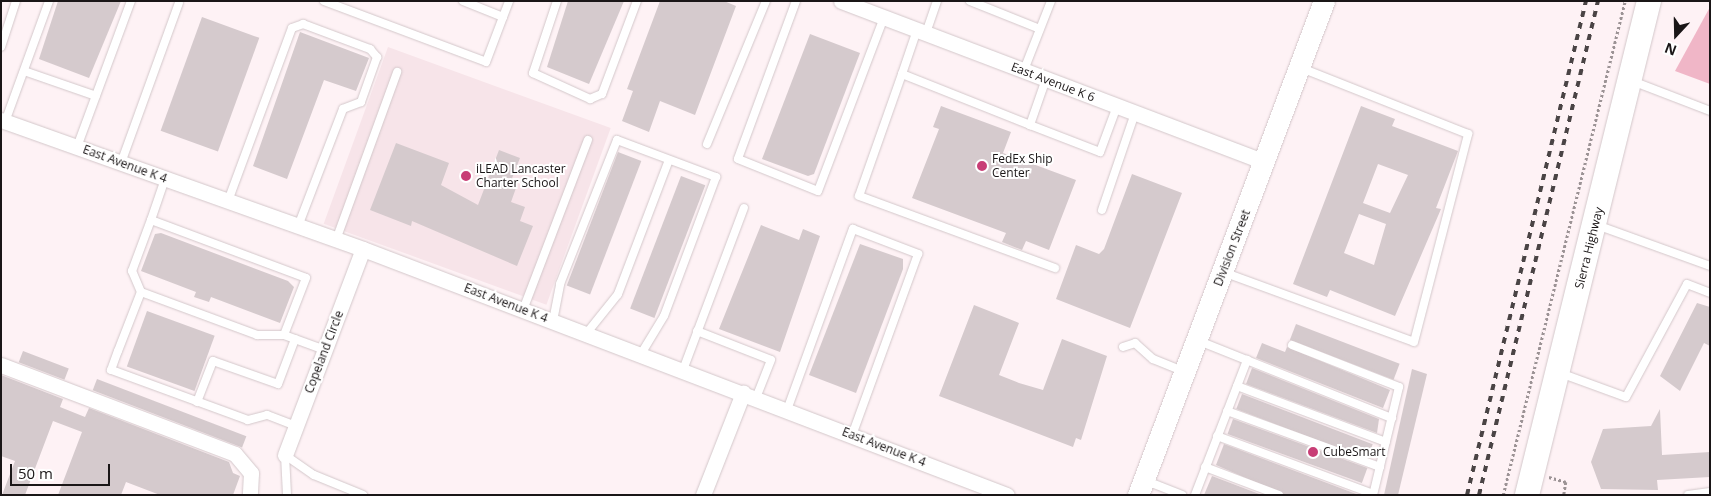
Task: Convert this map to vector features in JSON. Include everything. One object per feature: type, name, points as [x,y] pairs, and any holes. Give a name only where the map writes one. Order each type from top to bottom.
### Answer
[{"type":"main road","name":"Division Street","points":[[1141,487],[1265,162],[1324,1]]},
{"type":"main road","name":"Sierra Highway","points":[[1527,495],[1596,225],[1649,1]]},
{"type":"street","name":"East Avenue K 6","points":[[842,1],[1265,162]]},
{"type":"street","name":"East Avenue K 4","points":[[3,121],[363,249],[1007,495]]},
{"type":"street","name":"Copeland Circle","points":[[285,455],[363,249]]},
{"type":"street","points":[[1,366],[235,454],[251,473],[250,495]]},
{"type":"street","points":[[703,495],[749,395]]},
{"type":"lane","points":[[1,47],[16,1]]},
{"type":"lane","points":[[3,121],[24,71],[49,1]]},
{"type":"lane","points":[[77,147],[131,1]]},
{"type":"lane","points":[[324,1],[486,62],[509,1]]},
{"type":"lane","points":[[463,1],[503,17]]},
{"type":"lane","points":[[557,1],[533,73],[590,99],[602,94],[638,1]]},
{"type":"lane","points":[[707,144],[766,1]]},
{"type":"lane","points":[[796,1],[738,159],[818,191],[884,17]]},
{"type":"lane","points":[[938,1],[921,32],[902,74],[860,196],[1055,268]]},
{"type":"lane","points":[[970,1],[1040,29]]},
{"type":"lane","points":[[1024,70],[1051,1]]},
{"type":"lane","points":[[122,163],[180,3]]},
{"type":"lane","points":[[228,201],[292,28],[303,24],[370,49],[376,57],[361,102],[343,108],[298,226]]},
{"type":"lane","points":[[1223,272],[1414,342],[1468,134],[1300,67]]},
{"type":"lane","points":[[24,71],[96,96]]},
{"type":"lane","points":[[336,240],[397,72]]},
{"type":"lane","points":[[902,74],[1100,152],[1117,106]]},
{"type":"lane","points":[[1030,125],[1046,79]]},
{"type":"lane","points":[[1631,81],[1710,111]]},
{"type":"lane","points":[[1102,210],[1135,113]]},
{"type":"lane","points":[[523,310],[588,140]]},
{"type":"lane","points":[[553,321],[560,284],[617,140],[716,177],[664,316],[640,354]]},
{"type":"lane","points":[[586,334],[618,294],[669,160]]},
{"type":"lane","points":[[165,179],[132,271],[141,292],[111,370],[248,420],[266,415],[296,426]]},
{"type":"lane","points":[[683,370],[744,208]]},
{"type":"lane","points":[[151,220],[306,278],[284,335]]},
{"type":"lane","points":[[1596,225],[1710,266]]},
{"type":"lane","points":[[787,410],[853,229],[918,254],[852,435]]},
{"type":"lane","points":[[1558,373],[1626,397],[1687,284],[1710,293]]},
{"type":"lane","points":[[141,292],[257,335],[284,335],[324,350]]},
{"type":"lane","points":[[697,331],[771,360],[749,395]]},
{"type":"lane","points":[[197,402],[212,361],[278,384],[295,339]]},
{"type":"lane","points":[[1197,340],[1392,418]]},
{"type":"lane","points":[[1123,347],[1135,343],[1153,359],[1185,372]]},
{"type":"lane","points":[[1217,436],[1373,495],[1399,387],[1292,345]]},
{"type":"lane","points":[[1195,495],[1247,360]]},
{"type":"lane","points":[[1237,386],[1386,442]]},
{"type":"lane","points":[[1227,411],[1380,467]]},
{"type":"lane","points":[[285,455],[286,495]]},
{"type":"lane","points":[[285,455],[314,475],[363,495]]},
{"type":"lane","points":[[1205,467],[1279,495]]},
{"type":"lane","points":[[1141,487],[1182,495]]},
{"type":"lane","points":[[1688,495],[1710,492]]},
{"type":"path","points":[[1503,495],[1625,1]]},
{"type":"path","points":[[1533,472],[1566,482],[1564,495]]},
{"type":"shaded area","points":[[1710,7],[1710,84],[1675,71]]},
{"type":"shaded area","name":"iLEAD Lancaster Charter School","points":[[388,47],[611,128],[546,305],[324,224]]},
{"type":"building","points":[[58,1],[121,1],[89,78],[39,59]]},
{"type":"building","points":[[568,1],[624,1],[589,84],[547,67]]},
{"type":"building","points":[[660,1],[724,1],[736,6],[695,115],[660,101],[649,132],[622,121],[633,91],[627,89]]},
{"type":"building","points":[[202,17],[259,38],[218,152],[161,131]]},
{"type":"building","points":[[300,32],[369,58],[356,91],[324,80],[287,179],[253,166]]},
{"type":"building","points":[[810,34],[860,53],[814,174],[808,176],[762,159]]},
{"type":"building","name":"FedEx Ship Center","points":[[941,106],[1011,132],[1003,153],[1076,180],[1049,250],[1026,241],[1022,250],[1002,242],[1006,233],[912,198],[939,129],[933,127]]},
{"type":"building","points":[[1361,106],[1395,119],[1392,126],[1458,151],[1436,208],[1441,209],[1395,316],[1330,290],[1327,297],[1293,284]],"holes":[[[1378,164],[1408,175],[1390,213],[1363,203]],[[1359,214],[1386,224],[1374,265],[1344,253]]]},
{"type":"building","points":[[396,143],[449,163],[441,185],[478,205],[499,150],[520,158],[509,186],[516,188],[511,202],[525,207],[520,221],[533,226],[517,266],[412,221],[411,226],[370,210]]},
{"type":"building","points":[[618,152],[641,161],[590,294],[567,286]]},
{"type":"building","points":[[1132,174],[1182,193],[1130,328],[1056,299],[1076,245],[1099,254],[1104,249]]},
{"type":"building","points":[[681,176],[705,185],[654,318],[630,309]]},
{"type":"building","points":[[761,225],[799,240],[803,229],[820,236],[780,352],[719,329]]},
{"type":"building","points":[[161,233],[288,281],[294,287],[280,323],[211,297],[209,302],[194,297],[196,292],[141,271],[155,234]]},
{"type":"building","points":[[860,244],[903,259],[903,269],[856,393],[809,375]]},
{"type":"building","points":[[1697,303],[1710,307],[1710,346],[1704,343],[1680,391],[1660,376]]},
{"type":"building","points":[[974,305],[1019,323],[999,375],[1019,383],[1043,390],[1062,339],[1107,356],[1081,440],[1076,438],[1073,447],[939,396]]},
{"type":"building","points":[[147,311],[215,336],[194,391],[127,366]]},
{"type":"building","points":[[1296,324],[1400,364],[1394,380],[1290,340]]},
{"type":"building","points":[[1262,343],[1285,352],[1287,347],[1390,390],[1383,408],[1256,358]]},
{"type":"building","points":[[23,351],[69,369],[64,380],[19,362]]},
{"type":"building","points":[[1252,368],[1379,419],[1377,433],[1246,384]]},
{"type":"building","points":[[1412,369],[1427,374],[1398,495],[1384,495]]},
{"type":"building","points":[[1,375],[63,399],[60,407],[85,417],[89,408],[229,462],[233,473],[240,476],[233,495],[160,495],[126,482],[121,495],[58,495],[82,432],[53,421],[25,495],[2,495],[15,461],[1,456]]},
{"type":"building","points":[[97,379],[246,436],[242,448],[93,390]]},
{"type":"building","points":[[1242,394],[1373,444],[1367,459],[1236,409]]},
{"type":"building","points":[[1660,409],[1662,455],[1710,452],[1710,477],[1657,480],[1658,490],[1601,489],[1591,462],[1603,429],[1651,426]]},
{"type":"building","points":[[1233,419],[1367,468],[1362,483],[1228,434]]},
{"type":"building","points":[[1224,444],[1359,495],[1285,495],[1216,465]]},
{"type":"building","points":[[1212,476],[1262,495],[1204,495]]},
{"type":"railway","points":[[1467,495],[1586,1]]},
{"type":"railway","points":[[1479,495],[1598,1]]},
{"type":"place","name":"FedEx Ship Center","points":[[982,166]]},
{"type":"place","name":"iLEAD Lancaster Charter School","points":[[466,176]]},
{"type":"place","name":"CubeSmart","points":[[1313,452]]}]
